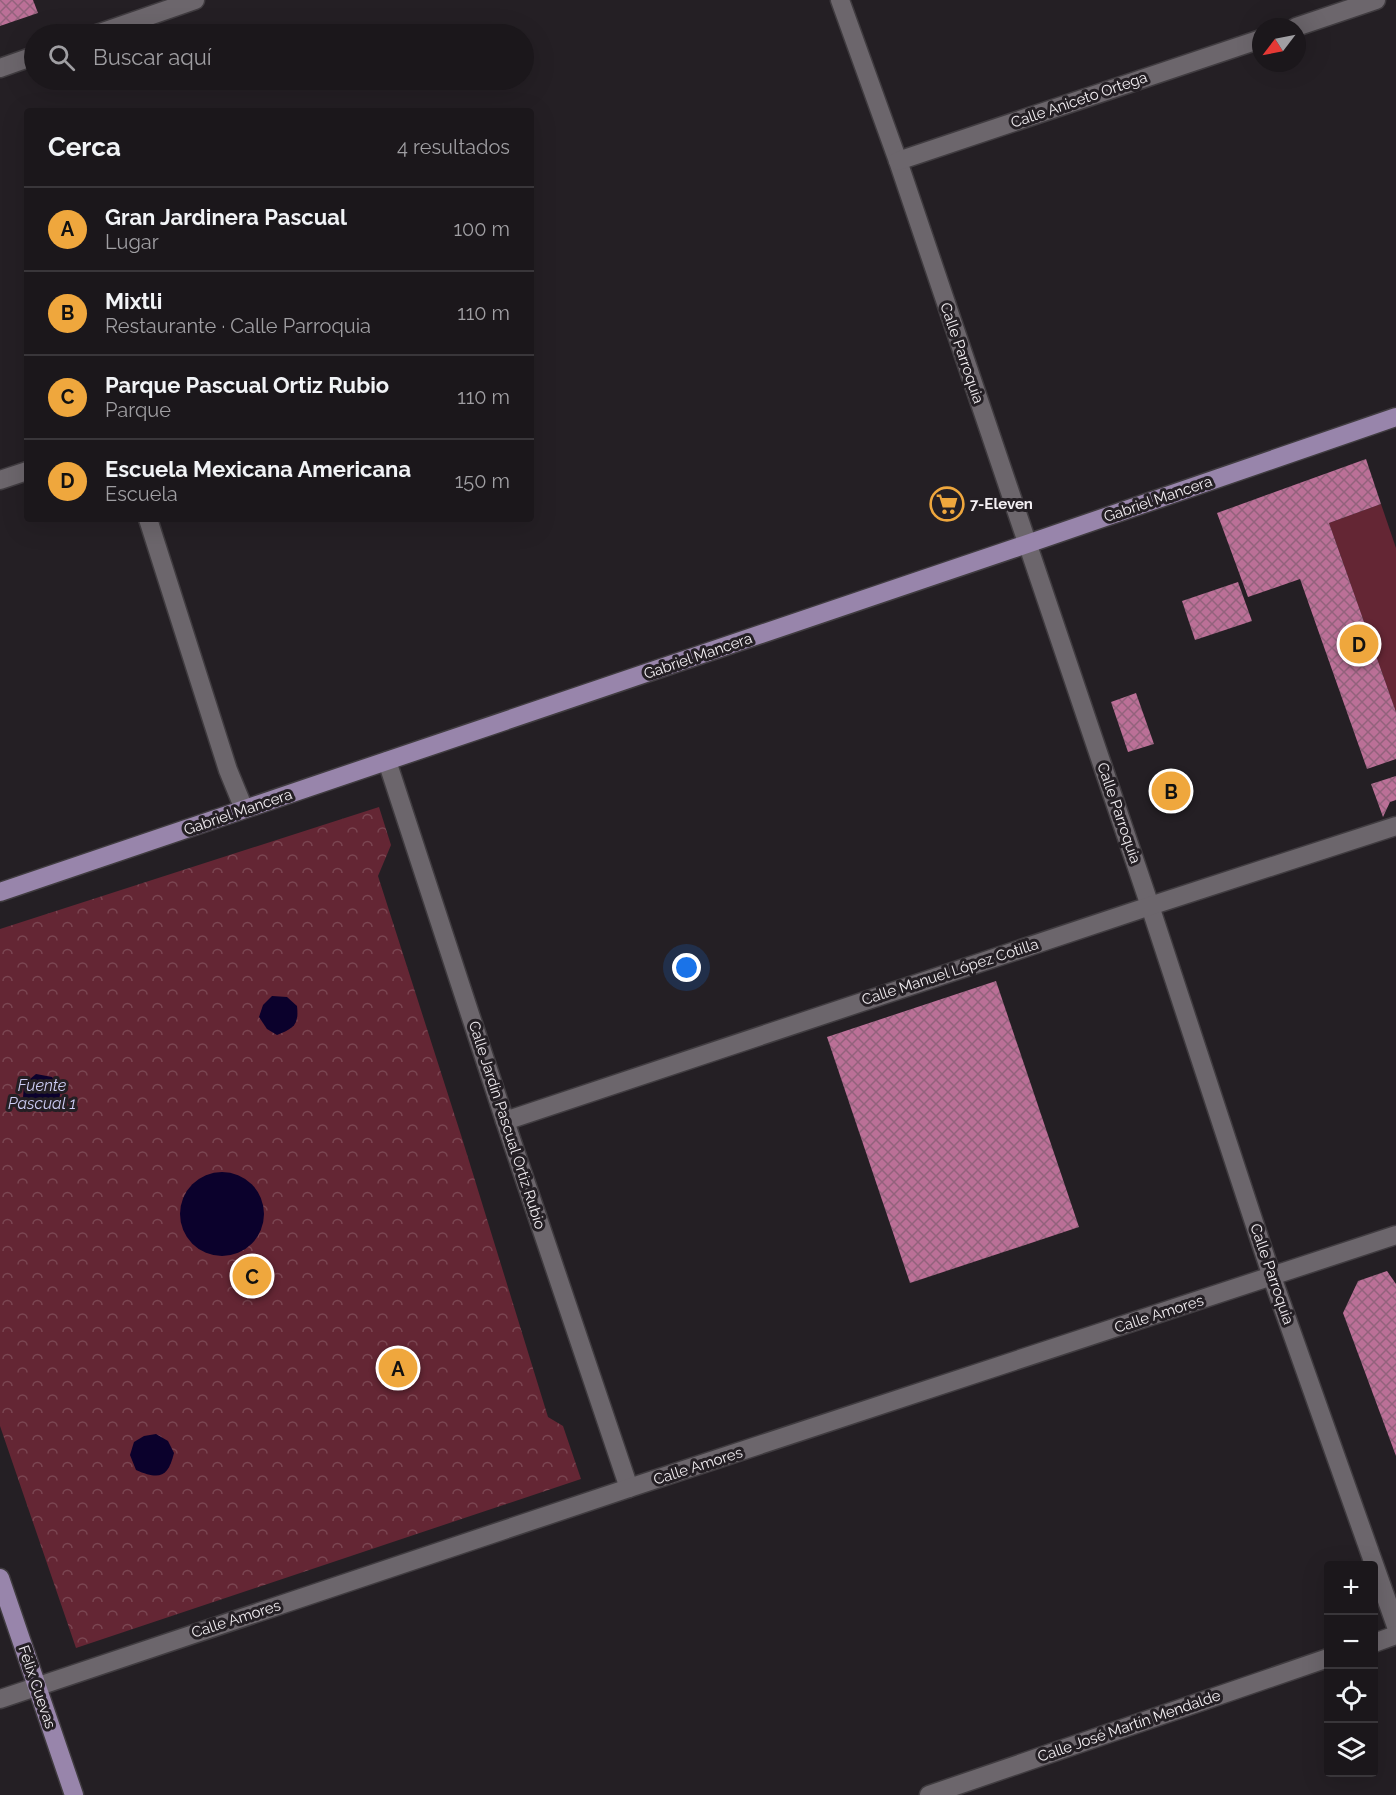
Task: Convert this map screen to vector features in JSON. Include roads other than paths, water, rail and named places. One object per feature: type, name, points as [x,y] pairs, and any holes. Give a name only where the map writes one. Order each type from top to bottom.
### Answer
[{"type":"main road","name":"Gabriel Mancera","points":[[0,892],[1396,417]]},
{"type":"main road","name":"Félix Cuevas","points":[[0,1578],[74,1795]]},
{"type":"street","points":[[126,24],[195,0]]},
{"type":"street","name":"Calle Parroquia","points":[[840,0],[898,161],[1150,906],[1272,1277],[1396,1626]]},
{"type":"street","points":[[1306,24],[1376,0]]},
{"type":"street","name":"Calle Aniceto Ortega","points":[[898,161],[1252,42]]},
{"type":"street","points":[[0,68],[24,60]]},
{"type":"street","points":[[0,480],[24,472]]},
{"type":"street","points":[[149,522],[228,770],[244,809]]},
{"type":"street","name":"Calle Jardin Pascual Ortiz Rubio","points":[[387,761],[629,1488]]},
{"type":"street","name":"Calle Manuel López Cotilla","points":[[505,1121],[1396,826]]},
{"type":"street","name":"Calle Amores","points":[[0,1699],[629,1488],[1396,1235]]},
{"type":"street","points":[[1378,1641],[1396,1635]]},
{"type":"street","name":"Calle José Martín Mendalde","points":[[929,1795],[1324,1660]]},
{"type":"water","points":[[272,996],[287,997],[297,1006],[297,1018],[294,1025],[277,1035],[267,1029],[259,1017],[263,1005]]},
{"type":"water","name":"Fuente Pascual 1","points":[[36,1074],[52,1077],[61,1089],[58,1106],[45,1112],[30,1110],[23,1098],[24,1084]]},
{"type":"water","points":[[222,1172],[245,1179],[257,1191],[264,1214],[257,1237],[245,1249],[222,1256],[199,1249],[187,1237],[180,1214],[187,1191],[199,1179]]},
{"type":"water","points":[[156,1434],[168,1441],[174,1453],[169,1468],[157,1476],[136,1470],[130,1455],[134,1442],[144,1436]]},
{"type":"place","name":"7-Eleven","points":[[947,504]]},
{"type":"place","name":"Escuela Mexicana Americana","points":[[1359,644]]},
{"type":"place","name":"Mixtli","points":[[1171,791]]},
{"type":"place","name":"Parque Pascual Ortiz Rubio","points":[[252,1276]]},
{"type":"place","name":"Gran Jardinera Pascual","points":[[398,1368]]}]
